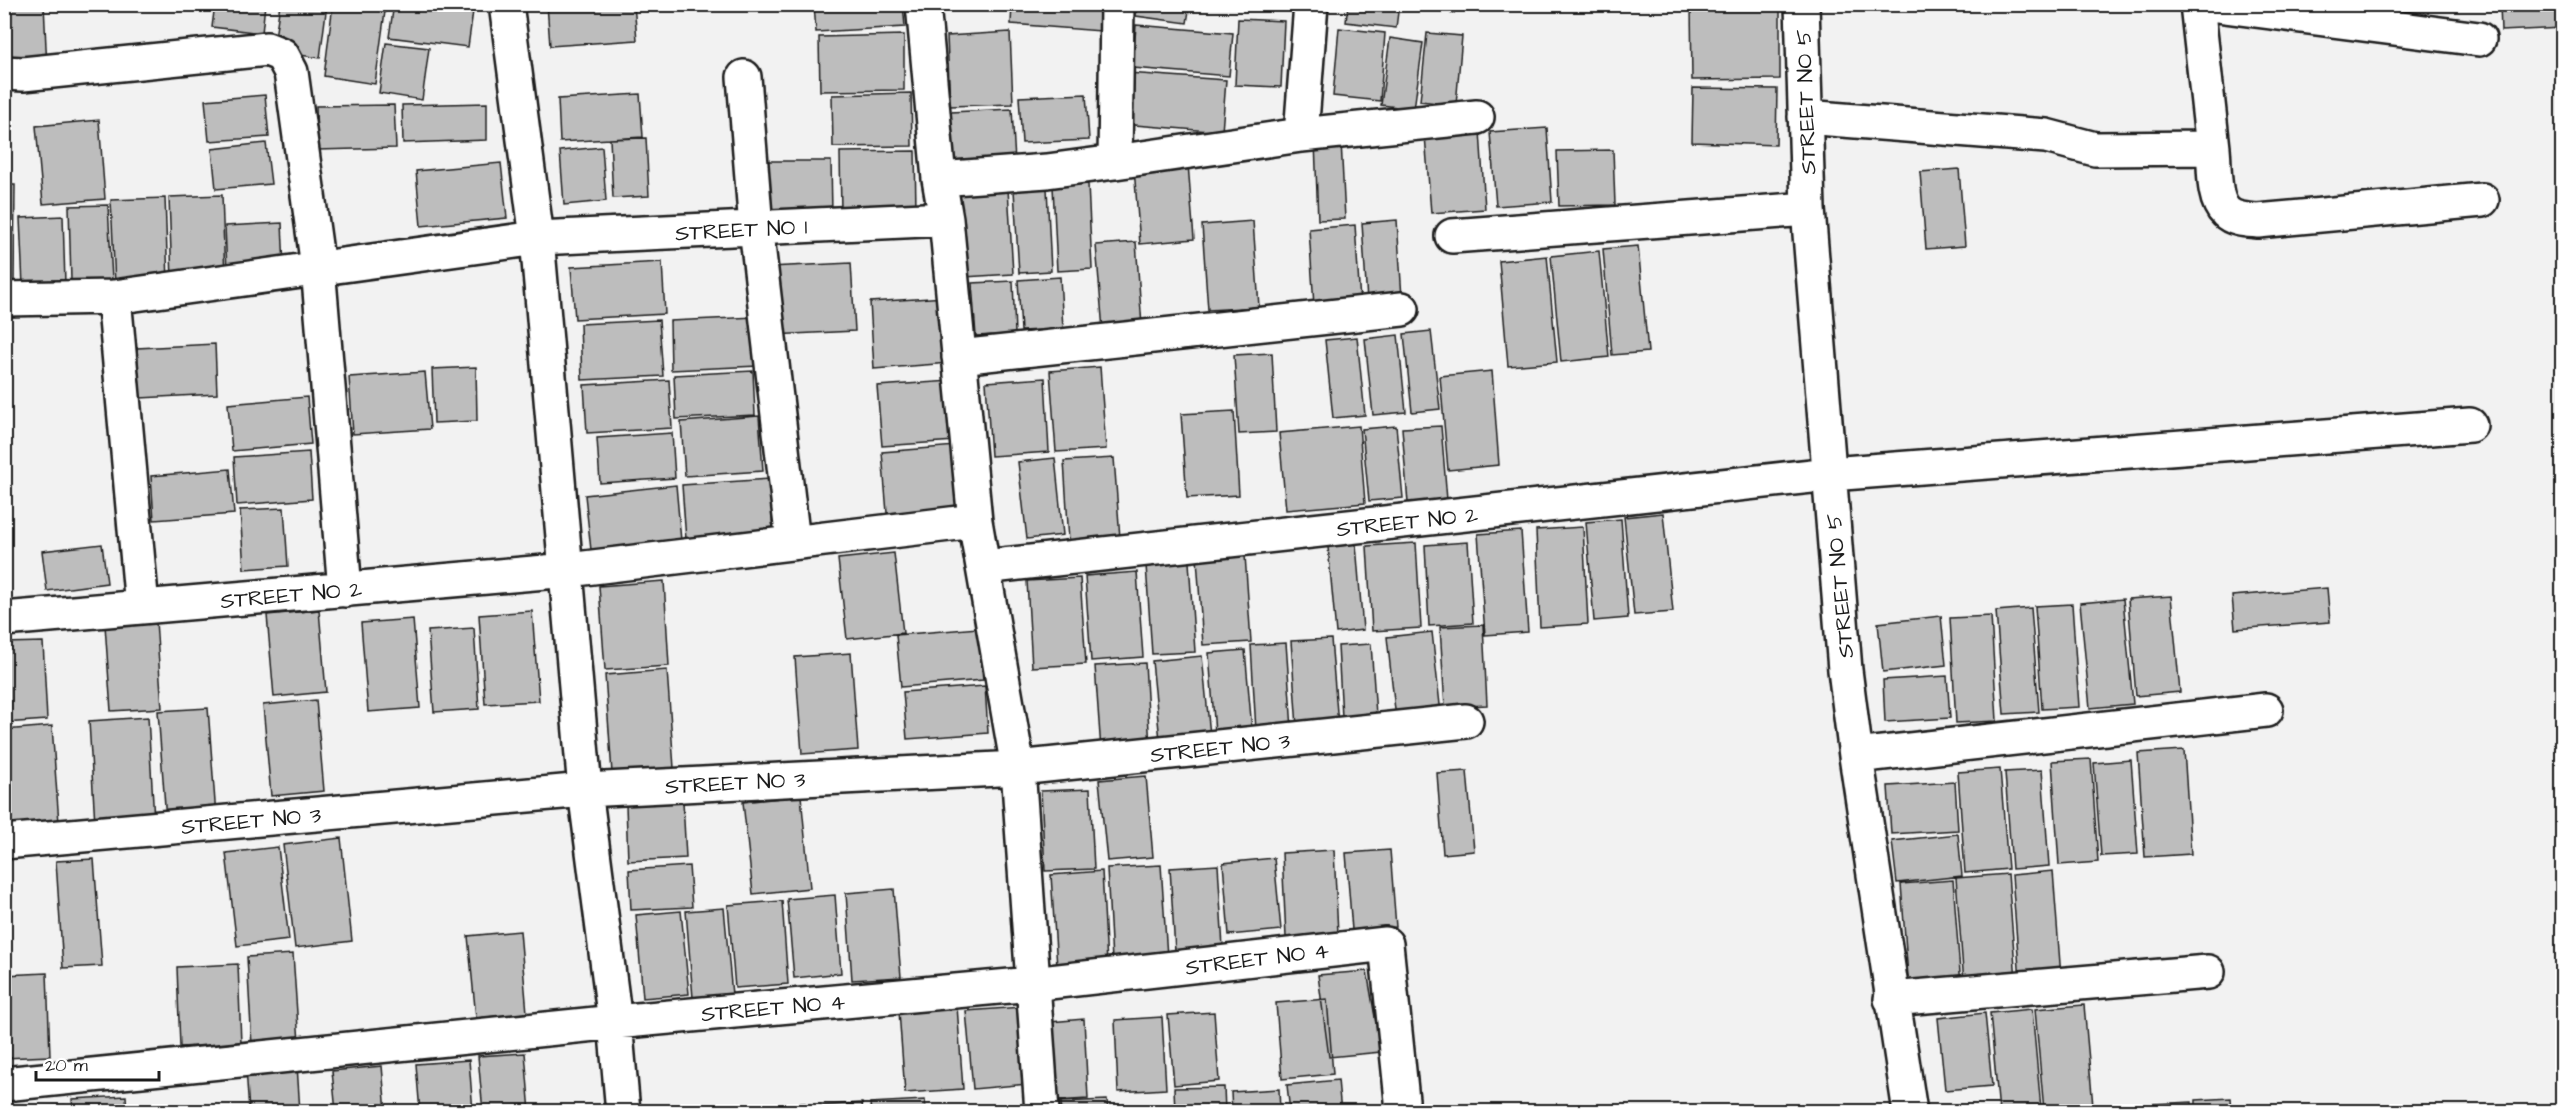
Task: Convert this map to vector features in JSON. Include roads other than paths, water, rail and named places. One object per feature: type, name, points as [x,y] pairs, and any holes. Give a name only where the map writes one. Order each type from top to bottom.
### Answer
[{"type":"street","points":[[506,4],[537,238],[568,570],[585,790],[615,1022],[623,1112]]},
{"type":"street","points":[[923,4],[975,521],[1018,768],[1042,1112]]},
{"type":"street","points":[[1115,162],[1117,4]]},
{"type":"street","points":[[1301,135],[1311,4]]},
{"type":"street","name":"STREET NO 5","points":[[1802,4],[1808,208],[1845,670],[1891,999],[1910,1112]]},
{"type":"street","points":[[2197,4],[2218,196],[2226,212],[2238,219],[2258,221],[2482,200]]},
{"type":"street","points":[[2209,4],[2479,39]]},
{"type":"street","points":[[4,73],[23,74],[267,49],[282,56],[291,72],[318,267],[345,590]]},
{"type":"street","points":[[744,77],[756,228],[792,542]]},
{"type":"street","points":[[939,179],[1047,171],[1301,135],[1477,117]]},
{"type":"street","points":[[1805,117],[2046,136],[2096,149],[2213,148]]},
{"type":"street","points":[[1452,236],[1808,208]]},
{"type":"street","name":"STREET NO 1","points":[[4,299],[114,297],[537,238],[946,219]]},
{"type":"street","points":[[114,297],[142,607]]},
{"type":"street","points":[[959,357],[1402,309]]},
{"type":"street","name":"STREET NO 2","points":[[984,567],[1830,474],[2470,425]]},
{"type":"street","name":"STREET NO 2","points":[[9,619],[568,570],[975,521]]},
{"type":"street","points":[[1856,756],[2266,710]]},
{"type":"street","name":"STREET NO 3","points":[[4,842],[585,790],[1018,768],[1466,721]]},
{"type":"street","name":"STREET NO 4","points":[[4,1084],[615,1022],[1032,984],[1386,944],[1402,1100]]},
{"type":"street","points":[[1891,999],[2208,972]]}]
